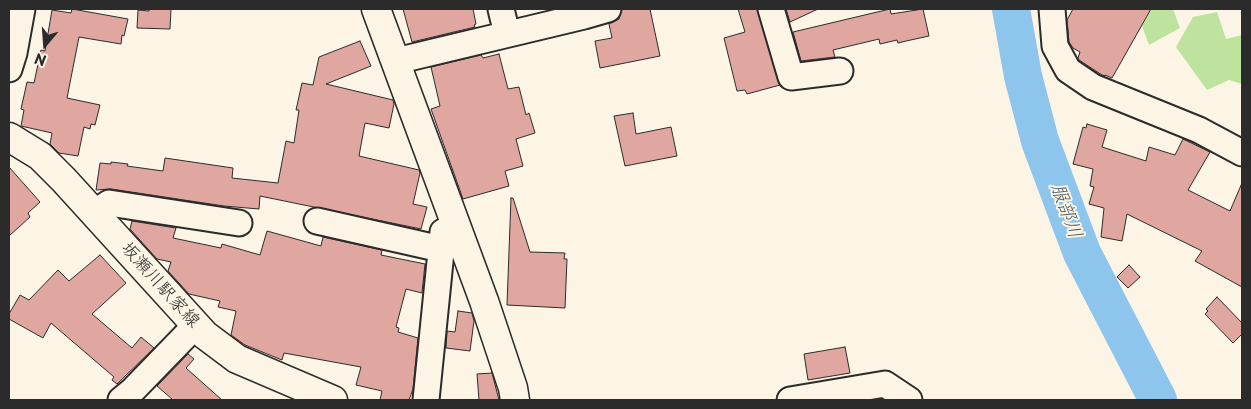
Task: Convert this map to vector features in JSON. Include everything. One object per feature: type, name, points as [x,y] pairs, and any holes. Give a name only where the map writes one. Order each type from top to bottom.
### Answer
[{"type":"main road","points":[[376,9],[484,300],[513,388],[514,400]]},
{"type":"main road","name":"坂瀬川駅家線","points":[[9,137],[40,156],[205,335],[237,360],[333,400]]},
{"type":"street","points":[[9,69],[22,9]]},
{"type":"street","points":[[501,9],[507,34]]},
{"type":"street","points":[[396,61],[608,9]]},
{"type":"street","points":[[771,9],[791,77],[840,71]]},
{"type":"street","points":[[1052,9],[1054,46],[1068,70],[1093,86],[1198,130],[1242,153]]},
{"type":"street","points":[[94,213],[109,203],[239,223]]},
{"type":"street","points":[[317,222],[441,249]]},
{"type":"street","points":[[426,400],[443,232],[456,224]]},
{"type":"street","points":[[121,400],[196,325]]},
{"type":"street","points":[[790,400],[885,384],[909,400]]},
{"type":"green space","points":[[1152,9],[1173,9],[1180,28],[1149,45],[1142,26]]},
{"type":"green space","points":[[1217,12],[1226,39],[1242,35],[1242,84],[1229,80],[1207,90],[1176,47],[1193,17]]},
{"type":"building","points":[[72,9],[128,19],[121,44],[79,37],[67,98],[100,105],[95,125],[91,124],[90,129],[84,127],[78,156],[59,153],[50,144],[52,133],[21,126],[24,110],[21,109],[27,82],[34,83],[41,50],[45,51],[52,10],[71,13]]},
{"type":"building","points":[[149,9],[171,9],[170,29],[137,28],[138,10],[149,11]]},
{"type":"building","points":[[403,9],[473,9],[476,24],[474,25],[475,27],[412,42]]},
{"type":"building","points":[[622,9],[650,9],[660,56],[600,68],[595,41],[612,38],[609,24],[619,19]]},
{"type":"building","points":[[738,9],[757,9],[780,85],[747,94],[745,90],[737,91],[724,38],[745,32]]},
{"type":"building","points":[[786,9],[818,9],[790,22]]},
{"type":"building","points":[[890,9],[891,14],[923,9],[929,36],[898,43],[897,40],[880,44],[879,39],[833,50],[835,57],[801,61],[793,32]]},
{"type":"building","points":[[1073,9],[1151,9],[1112,78],[1102,75],[1079,60],[1080,52],[1073,48],[1069,42],[1067,20]]},
{"type":"building","points":[[360,41],[371,66],[326,84],[393,100],[394,104],[389,128],[365,123],[359,156],[419,170],[420,173],[413,204],[427,207],[421,229],[260,196],[259,209],[224,206],[111,189],[96,190],[100,163],[128,164],[127,166],[163,171],[165,158],[233,168],[232,178],[278,183],[286,141],[294,143],[299,110],[296,110],[302,83],[313,85],[319,57]]},
{"type":"building","points":[[499,54],[508,89],[519,87],[526,115],[529,113],[535,133],[516,139],[523,166],[505,171],[509,186],[463,199],[431,109],[440,106],[431,67],[481,55],[483,58]]},
{"type":"building","points":[[633,113],[636,134],[671,127],[677,156],[625,166],[614,116]]},
{"type":"building","points":[[1087,124],[1107,130],[1102,147],[1146,161],[1149,147],[1175,155],[1183,139],[1210,152],[1188,190],[1230,211],[1242,183],[1242,287],[1195,261],[1202,251],[1127,214],[1122,241],[1101,237],[1104,208],[1089,204],[1094,187],[1090,186],[1093,169],[1073,164],[1083,127],[1086,128]]},
{"type":"building","points":[[9,167],[40,202],[28,213],[30,217],[9,236]]},
{"type":"building","points":[[511,198],[513,198],[530,252],[565,253],[564,259],[567,259],[565,308],[507,305]]},
{"type":"building","points":[[132,221],[176,228],[173,238],[221,248],[222,244],[260,255],[267,231],[321,246],[323,237],[382,250],[381,255],[425,264],[422,293],[406,289],[396,327],[399,328],[398,332],[418,338],[413,389],[409,400],[380,400],[382,391],[356,385],[361,367],[284,353],[282,360],[245,345],[231,335],[236,311],[218,307],[220,301],[189,294],[168,271],[171,262],[157,259],[130,229]]},
{"type":"building","points":[[100,255],[126,283],[92,314],[132,348],[141,337],[154,348],[117,384],[112,380],[114,377],[51,323],[43,338],[9,319],[9,314],[20,295],[29,300],[58,270],[69,281]]},
{"type":"building","points":[[1129,265],[1140,277],[1128,288],[1117,277]]},
{"type":"building","points":[[1217,297],[1242,323],[1242,334],[1233,343],[1205,314],[1208,311],[1206,309]]},
{"type":"building","points":[[458,311],[472,313],[474,321],[470,351],[446,348],[447,331],[455,332]]},
{"type":"building","points":[[845,347],[850,373],[808,380],[804,354]]},
{"type":"building","points":[[188,354],[194,359],[186,368],[222,400],[173,400],[157,386]]},
{"type":"building","points":[[492,373],[499,400],[479,400],[477,374]]},
{"type":"waterway","name":"服部川","points":[[1011,9],[1023,76],[1040,141],[1082,253],[1158,400]]}]
